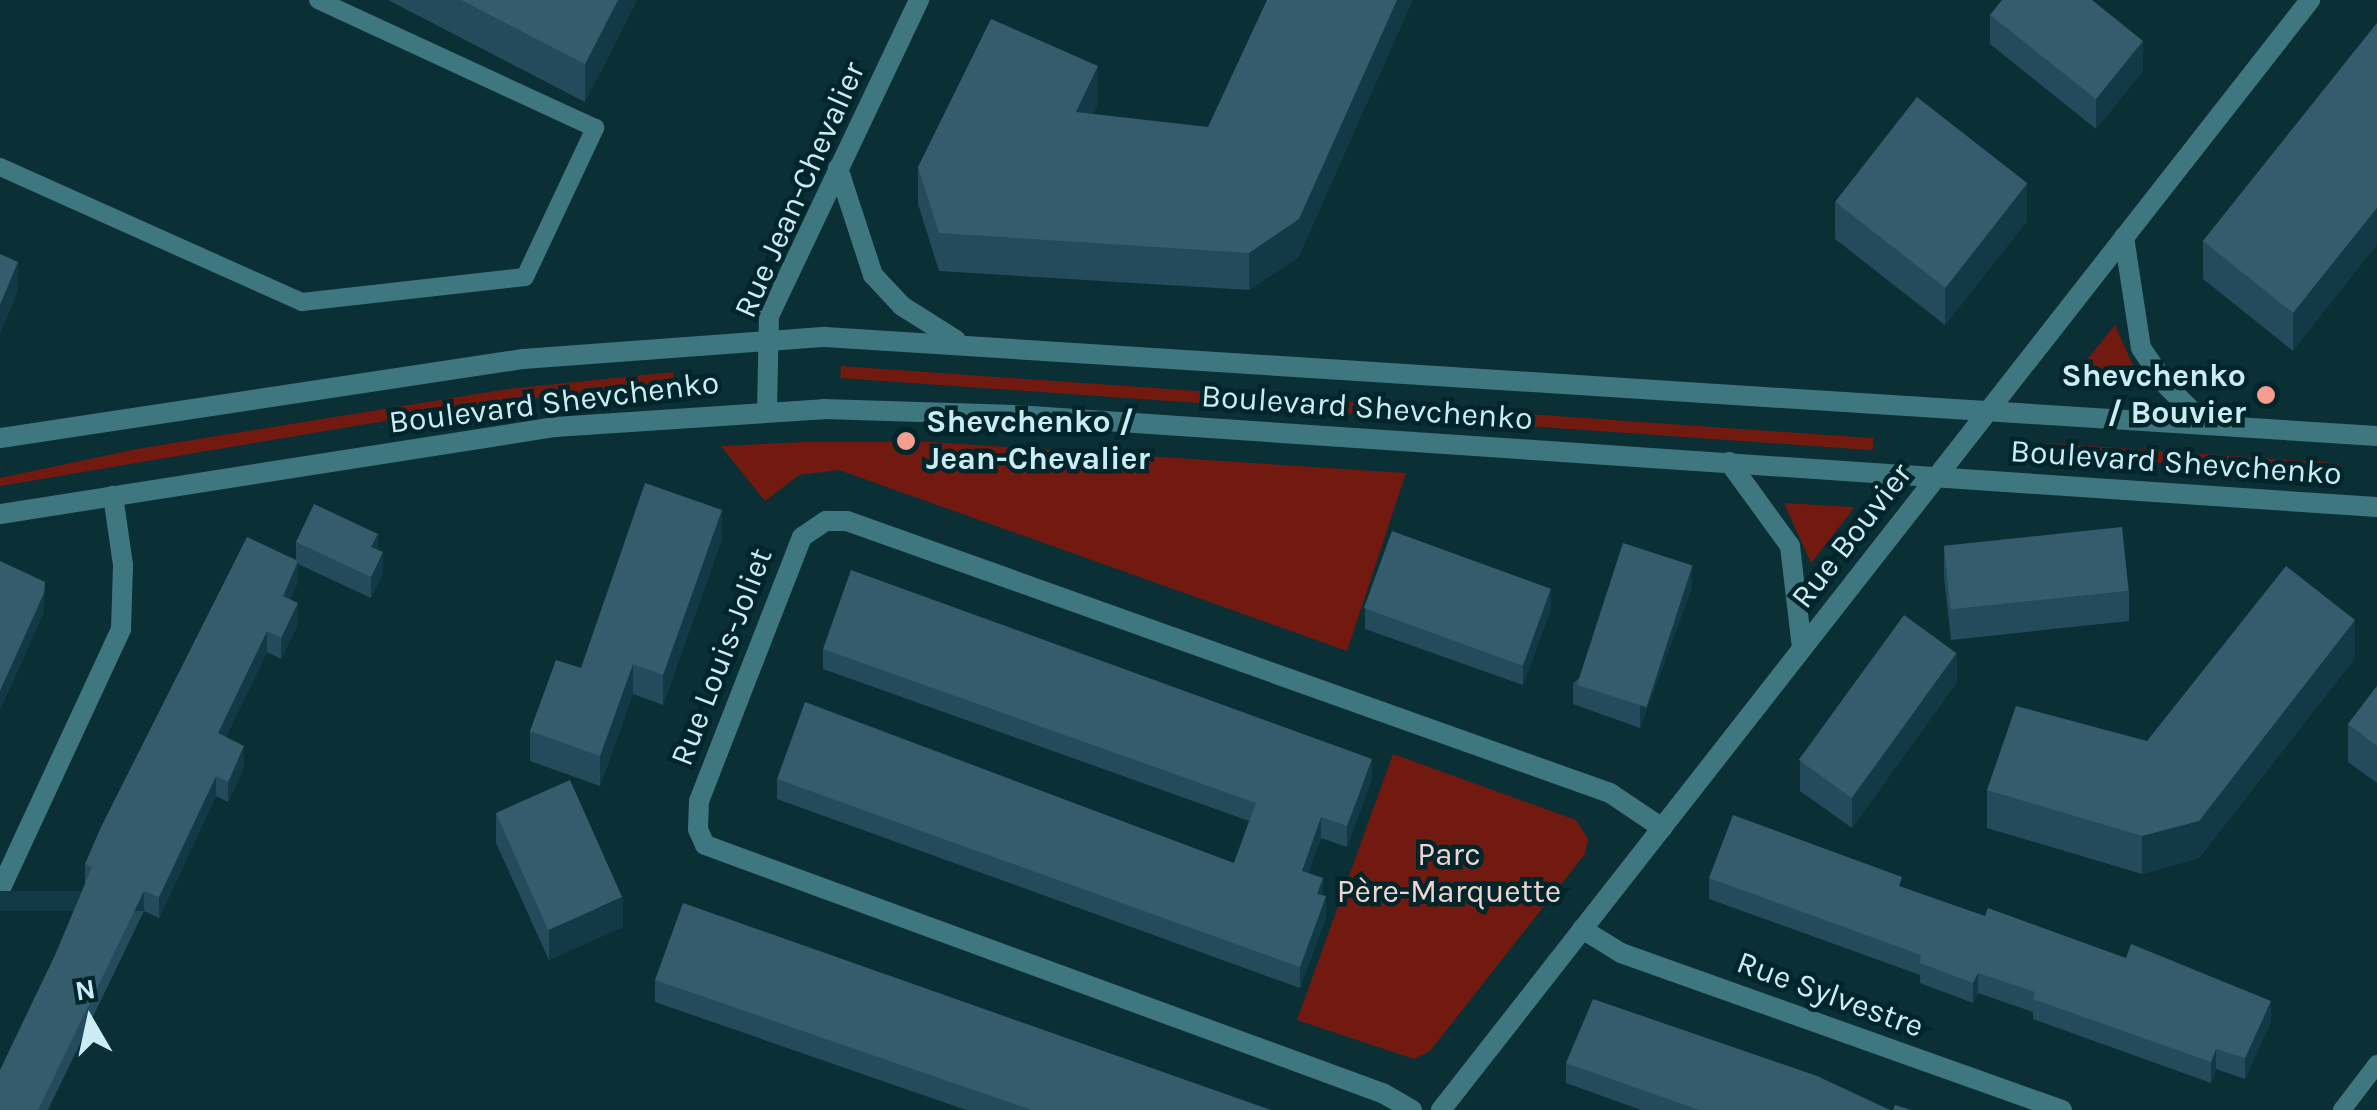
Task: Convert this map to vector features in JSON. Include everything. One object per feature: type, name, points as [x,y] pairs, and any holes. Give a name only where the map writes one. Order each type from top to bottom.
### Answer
[{"type":"street","name":"Rue Jean-Chevalier","points":[[767,410],[765,338],[838,168],[919,0]]},
{"type":"street","name":"Rue Bouvier","points":[[1441,1110],[2310,0]]},
{"type":"street","points":[[838,168],[874,275],[902,306],[957,342]]},
{"type":"street","points":[[2124,237],[2141,348],[2206,424]]},
{"type":"street","name":"Boulevard Shevchenko","points":[[0,438],[524,359],[765,338],[957,342],[2377,436]]},
{"type":"street","name":"Boulevard Shevchenko","points":[[0,514],[514,432],[767,410],[1016,415],[2377,507]]},
{"type":"street","points":[[1729,462],[1790,546],[1802,648]]},
{"type":"street","points":[[0,890],[121,629],[123,565],[113,496]]},
{"type":"street","name":"Rue Louis-Joliet","points":[[1412,1110],[1382,1093],[710,849],[698,830],[700,801],[802,537],[817,524],[848,521],[1610,793],[1662,828]]},
{"type":"street","name":"Rue Sylvestre","points":[[1582,929],[1621,954],[2062,1110]]},
{"type":"lane","points":[[0,167],[302,302],[525,276],[595,128],[318,0]]},
{"type":"lane","points":[[2342,1110],[2377,1064]]},
{"type":"green space","points":[[2115,325],[2140,381],[2072,378]]},
{"type":"green space","points":[[841,366],[1873,438],[1873,450],[840,378]]},
{"type":"green space","points":[[673,372],[674,383],[491,403],[0,486],[0,478],[137,449],[508,389]]},
{"type":"green space","points":[[930,442],[1406,473],[1347,651],[839,470],[799,475],[765,501],[721,446]]},
{"type":"green space","points":[[2046,443],[2339,464],[2338,475],[2045,455]]},
{"type":"green space","points":[[1784,503],[1852,507],[1854,508],[1811,563]]},
{"type":"green space","name":"Parc Père-Marquette","points":[[1393,754],[1576,820],[1588,839],[1585,854],[1430,1051],[1414,1059],[1297,1020]]},
{"type":"building","points":[[461,0],[618,0],[585,64]]},
{"type":"building","points":[[1267,0],[1397,0],[1299,219],[1249,253],[939,233],[918,167],[991,19],[1098,66],[1076,112],[1208,127]]},
{"type":"building","points":[[2002,0],[2092,0],[2143,41],[2096,99],[1990,15]]},
{"type":"building","points":[[2377,23],[2377,208],[2293,313],[2203,241]]},
{"type":"building","points":[[1917,97],[2027,183],[1945,288],[1835,202]]},
{"type":"building","points":[[0,254],[18,262],[0,305]]},
{"type":"building","points":[[645,483],[722,510],[663,675],[633,664],[600,756],[530,731],[556,660],[581,668]]},
{"type":"building","points":[[314,504],[378,534],[371,547],[383,552],[371,577],[296,542]]},
{"type":"building","points":[[2122,527],[2129,591],[1951,609],[1944,546]]},
{"type":"building","points":[[1392,531],[1551,589],[1523,666],[1364,608]]},
{"type":"building","points":[[247,537],[298,561],[283,596],[298,603],[281,638],[267,631],[218,733],[244,746],[228,782],[216,776],[159,897],[144,891],[38,1110],[0,1110],[0,1070],[92,867],[85,864]]},
{"type":"building","points":[[1623,543],[1692,566],[1646,707],[1577,685]]},
{"type":"building","points":[[0,561],[45,582],[44,593],[0,691]]},
{"type":"building","points":[[2286,566],[2355,620],[2199,821],[2142,836],[1987,790],[2016,706],[2147,741]]},
{"type":"building","points":[[851,570],[1372,759],[1347,826],[1321,817],[1302,871],[1323,878],[1317,894],[1326,896],[1300,967],[777,779],[805,702],[1234,863],[1256,803],[823,649]]},
{"type":"building","points":[[1904,615],[1957,653],[1851,798],[1799,760]]},
{"type":"building","points":[[2377,686],[2377,746],[2348,724]]},
{"type":"building","points":[[570,780],[622,897],[548,930],[496,813]]},
{"type":"building","points":[[1733,815],[1902,877],[1899,886],[1985,916],[1988,908],[2126,958],[2131,944],[2271,1001],[2245,1058],[2216,1049],[2211,1062],[2033,999],[2035,992],[1978,973],[1973,983],[1920,963],[1921,955],[1709,878]]},
{"type":"building","points":[[683,903],[1271,1110],[1032,1110],[655,980]]},
{"type":"building","points":[[1593,999],[1817,1076],[1890,1110],[1699,1110],[1566,1063]]},
{"type":"place","name":"Shevchenko / Bouvier","points":[[2266,395]]},
{"type":"place","name":"Shevchenko / Jean-Chevalier","points":[[906,441]]}]
